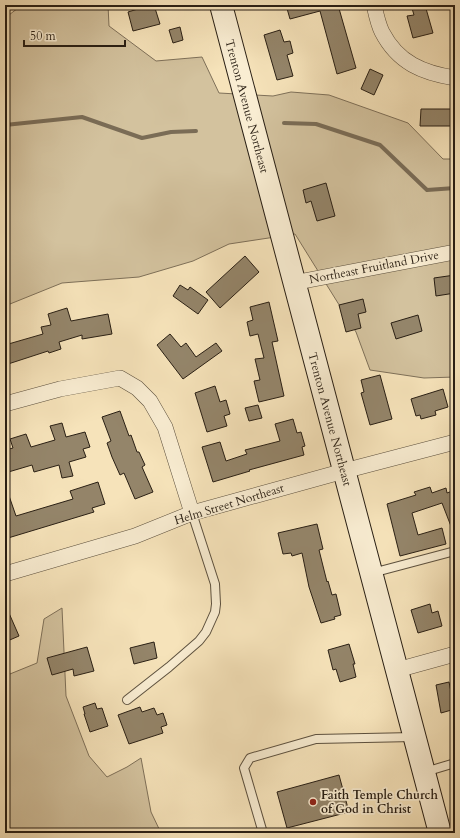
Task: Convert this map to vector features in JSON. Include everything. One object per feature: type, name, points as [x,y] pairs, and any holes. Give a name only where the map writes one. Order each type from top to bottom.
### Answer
[{"type":"main road","name":"Trenton Avenue Northeast","points":[[220,5],[440,833]]},
{"type":"street","points":[[374,5],[381,31],[394,51],[413,66],[436,75],[455,78]]},
{"type":"street","name":"Northeast Fruitland Drive","points":[[293,283],[455,252]]},
{"type":"street","points":[[5,404],[60,389],[120,378],[137,388],[150,401],[165,427],[192,513]]},
{"type":"street","name":"Helm Street Northeast","points":[[5,574],[136,536],[192,513],[455,442]]},
{"type":"street","points":[[397,670],[455,654]]},
{"type":"lane","points":[[127,700],[170,667],[198,641],[206,632],[215,612],[215,584],[192,513]]},
{"type":"lane","points":[[371,573],[455,551]]},
{"type":"lane","points":[[263,833],[244,768],[250,758],[316,739],[415,737]]},
{"type":"lane","points":[[424,772],[455,763]]},
{"type":"shaded area","points":[[22,5],[108,5],[109,26],[156,61],[202,57],[219,93],[273,96],[291,92],[329,95],[408,123],[443,159],[455,159],[455,377],[424,378],[370,370],[356,332],[295,234],[229,244],[193,261],[139,277],[62,283],[5,306],[5,18]]},
{"type":"shaded area","points":[[62,608],[66,696],[89,756],[107,777],[141,758],[151,812],[161,833],[5,833],[5,676],[37,663],[44,619]]},
{"type":"building","points":[[154,5],[160,24],[133,31],[128,12]]},
{"type":"building","points":[[286,5],[338,5],[356,68],[337,74],[320,11],[290,19]]},
{"type":"building","points":[[411,5],[425,5],[433,33],[413,38],[407,16],[414,15]]},
{"type":"building","points":[[180,27],[183,40],[173,43],[169,30]]},
{"type":"building","points":[[280,30],[284,42],[290,41],[293,53],[287,55],[293,76],[277,80],[264,35]]},
{"type":"building","points":[[370,69],[383,75],[374,95],[361,89]]},
{"type":"building","points":[[421,109],[455,109],[455,126],[420,126]]},
{"type":"building","points":[[326,183],[335,216],[317,221],[311,201],[306,203],[303,190]]},
{"type":"building","points":[[245,256],[259,272],[220,308],[206,292]]},
{"type":"building","points":[[455,275],[455,293],[436,296],[434,278]]},
{"type":"building","points":[[180,285],[188,290],[190,287],[208,300],[198,314],[173,296]]},
{"type":"building","points":[[363,299],[366,312],[358,314],[361,328],[346,332],[339,305]]},
{"type":"building","points":[[269,302],[278,341],[272,342],[284,396],[259,402],[254,381],[260,380],[255,359],[264,358],[258,334],[250,336],[247,322],[253,320],[250,307]]},
{"type":"building","points":[[67,308],[71,321],[108,314],[112,334],[82,339],[82,335],[59,342],[61,349],[49,353],[48,351],[5,365],[5,345],[43,334],[41,327],[51,325],[48,314]]},
{"type":"building","points":[[418,315],[422,331],[396,339],[391,323]]},
{"type":"building","points":[[170,334],[181,347],[186,343],[196,357],[216,343],[222,351],[183,379],[157,345]]},
{"type":"building","points":[[380,375],[392,419],[370,425],[361,393],[364,392],[361,380]]},
{"type":"building","points":[[215,386],[220,402],[226,400],[230,414],[224,416],[227,426],[207,432],[195,393]]},
{"type":"building","points":[[443,389],[448,407],[435,411],[436,415],[421,419],[420,415],[416,416],[411,399]]},
{"type":"building","points":[[258,405],[262,418],[249,421],[245,408]]},
{"type":"building","points":[[120,411],[129,436],[131,435],[137,452],[139,452],[145,465],[142,467],[153,492],[135,499],[124,473],[120,475],[112,457],[107,443],[111,441],[102,417]]},
{"type":"building","points":[[293,419],[297,433],[301,432],[305,446],[302,447],[304,455],[249,470],[250,471],[213,482],[202,447],[220,442],[226,461],[247,454],[245,450],[280,441],[275,424]]},
{"type":"building","points":[[62,423],[66,437],[85,432],[90,447],[83,449],[86,457],[69,462],[73,476],[62,478],[59,465],[34,472],[32,465],[5,473],[5,450],[13,448],[10,439],[26,434],[31,447],[55,440],[50,426]]},
{"type":"building","points":[[98,482],[105,504],[92,508],[94,512],[8,538],[5,530],[5,491],[7,490],[16,516],[73,499],[70,491]]},
{"type":"building","points":[[430,487],[432,493],[446,488],[447,493],[455,490],[455,534],[442,503],[412,513],[418,535],[442,528],[446,544],[400,556],[387,504],[416,495],[414,492]]},
{"type":"building","points":[[317,524],[323,549],[319,550],[327,582],[328,581],[332,595],[336,594],[341,615],[334,617],[335,619],[321,623],[309,587],[302,553],[292,556],[291,553],[283,554],[278,533]]},
{"type":"building","points":[[5,604],[19,636],[5,642]]},
{"type":"building","points":[[430,604],[432,613],[438,611],[442,626],[418,633],[411,610]]},
{"type":"building","points":[[154,642],[157,658],[134,664],[130,648]]},
{"type":"building","points":[[349,644],[355,664],[353,664],[356,677],[340,682],[336,669],[333,670],[328,650]]},
{"type":"building","points":[[87,647],[94,671],[74,676],[73,669],[52,675],[47,658]]},
{"type":"building","points":[[449,682],[452,697],[455,697],[455,709],[441,713],[436,685]]},
{"type":"building","points":[[95,703],[97,709],[102,708],[108,726],[90,732],[83,707]]},
{"type":"building","points":[[140,707],[142,712],[154,708],[157,715],[163,713],[167,725],[161,727],[163,733],[129,744],[118,715]]},
{"type":"building","name":"Faith Temple Church of God in Christ","points":[[339,775],[349,812],[287,828],[277,792]]},
{"type":"waterway","points":[[5,125],[82,117],[142,138],[171,132],[196,131]]},
{"type":"waterway","points":[[284,123],[316,124],[380,145],[427,190],[455,188]]},
{"type":"place","name":"Faith Temple Church of God in Christ","points":[[313,802]]}]
